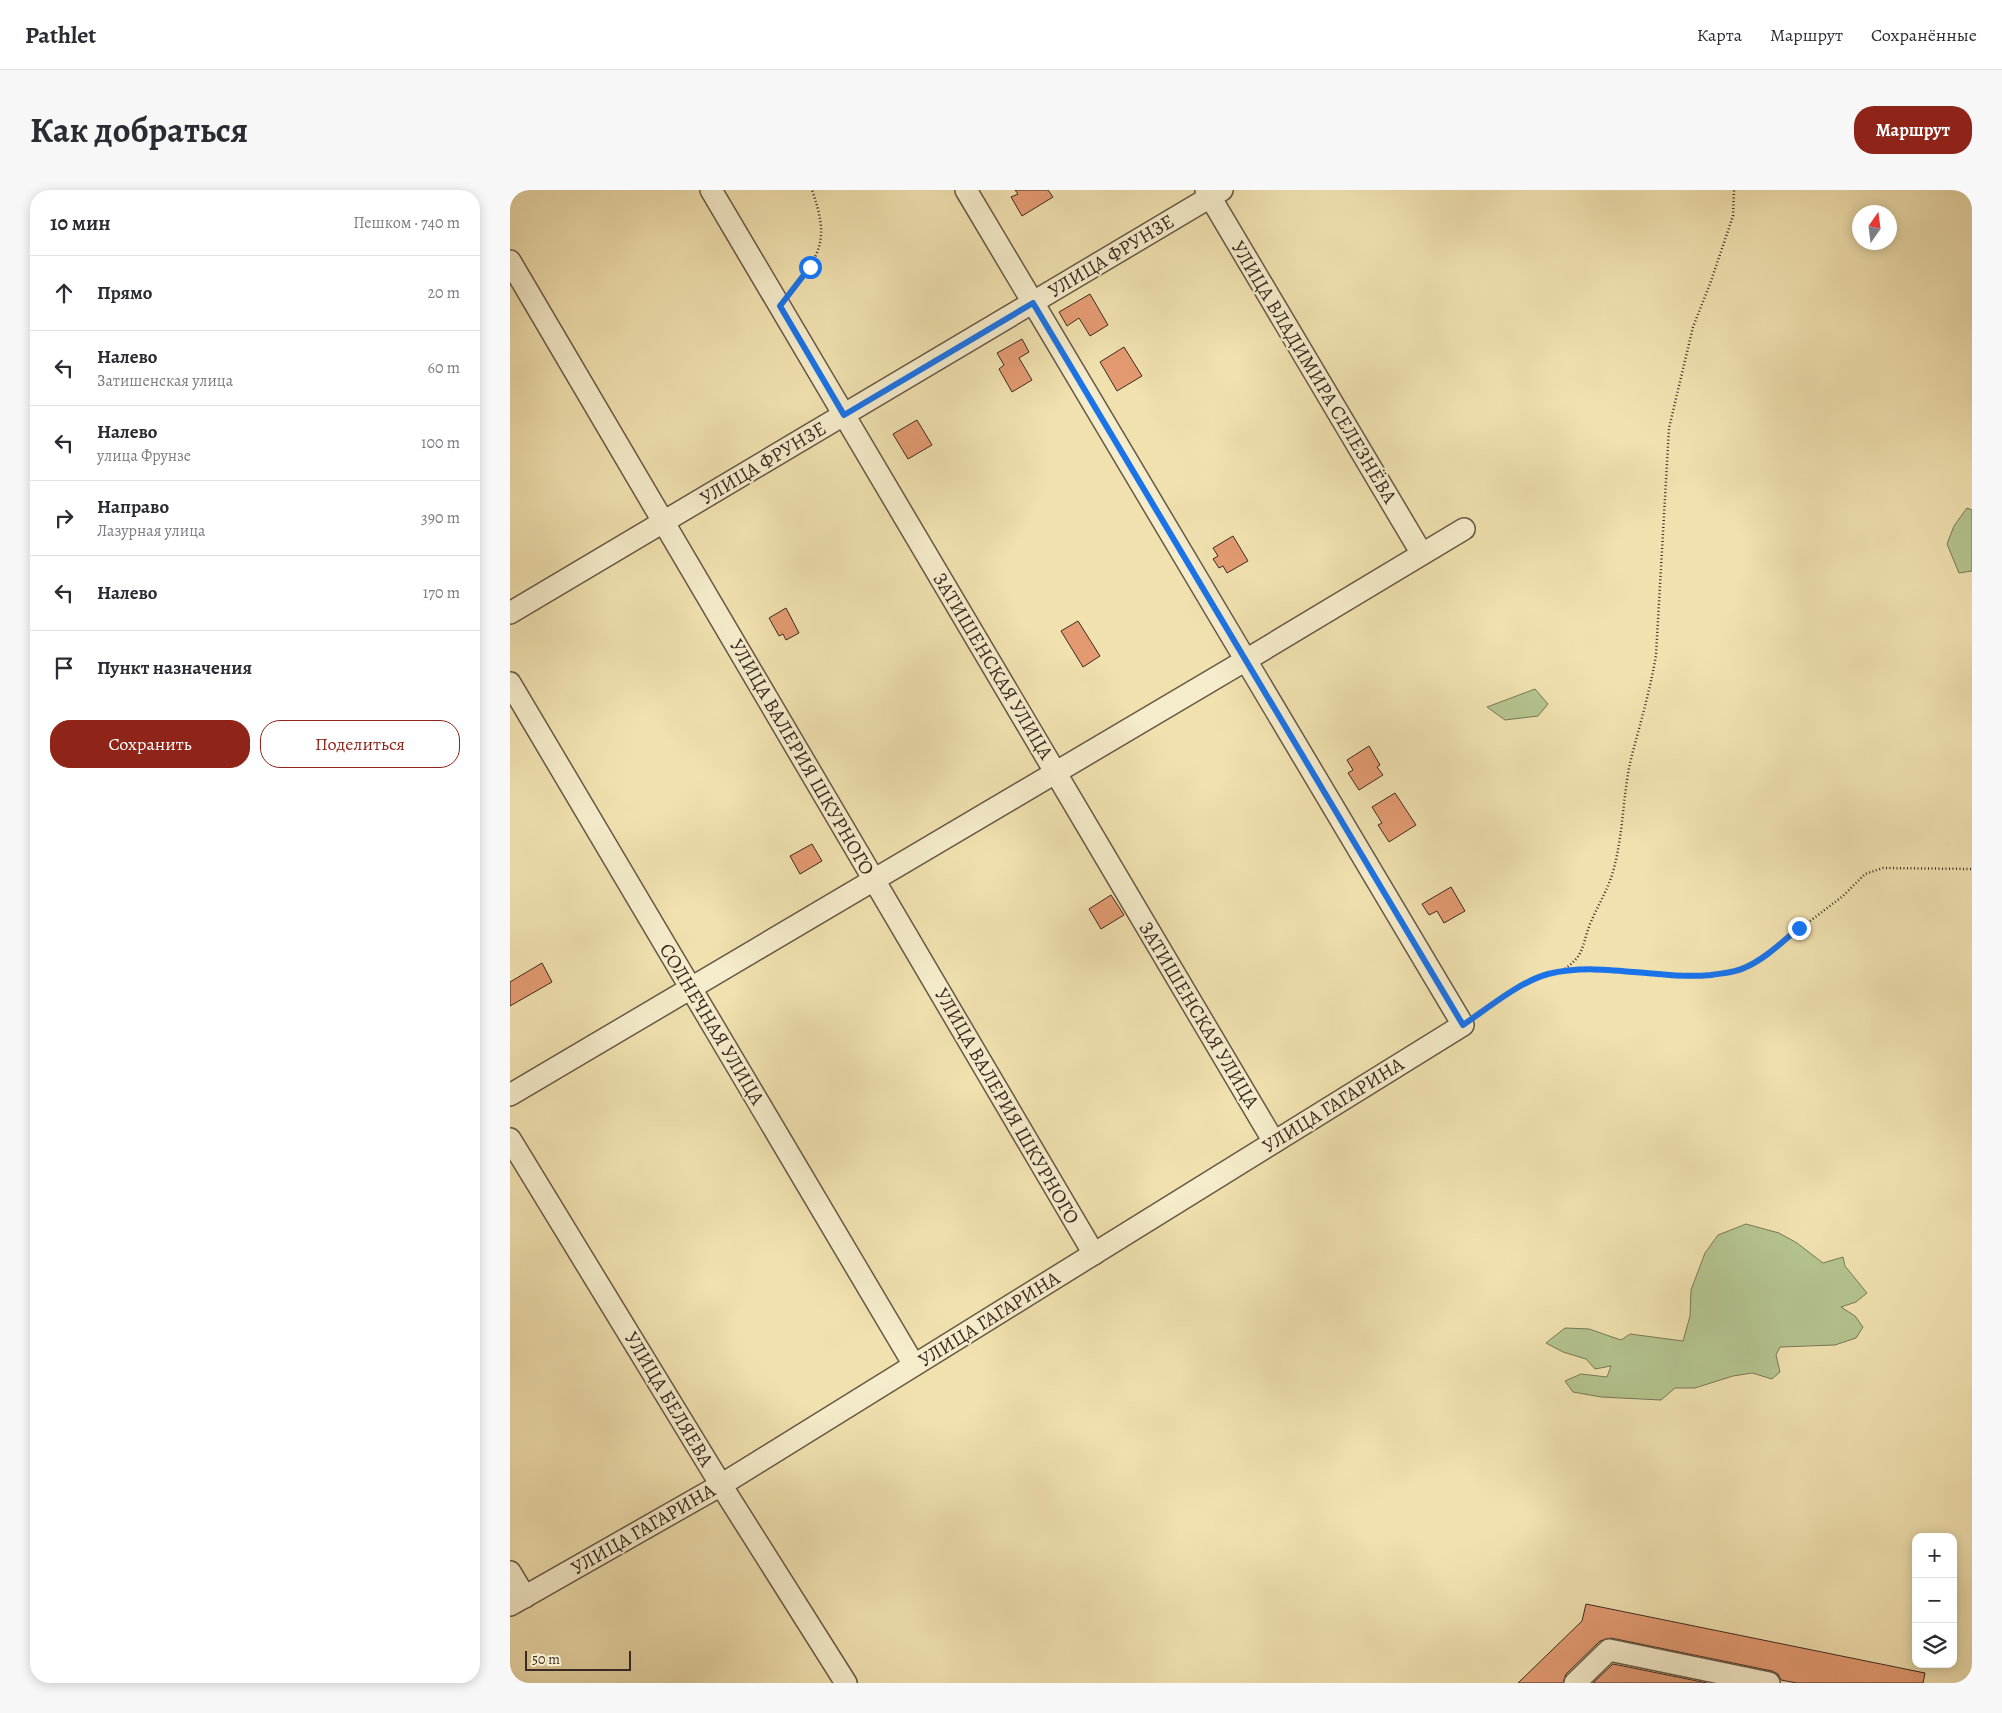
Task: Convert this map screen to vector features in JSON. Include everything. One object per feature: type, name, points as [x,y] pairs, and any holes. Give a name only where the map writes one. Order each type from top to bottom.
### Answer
[{"type":"street","name":"ЗАТИШЕНСКАЯ УЛИЦА","points":[[711,190],[1274,1142]]},
{"type":"street","points":[[966,190],[1463,1025]]},
{"type":"street","name":"УЛИЦА ФРУНЗЕ","points":[[510,613],[1033,303],[1213,192]]},
{"type":"street","name":"УЛИЦА ВЛАДИМИРА СЕЛЕЗНЁВА","points":[[1213,192],[1422,554]]},
{"type":"street","name":"УЛИЦА ВАЛЕРИЯ ШКУРНОГО","points":[[510,261],[1094,1254]]},
{"type":"street","points":[[510,1095],[1056,773],[1464,529]]},
{"type":"street","name":"СОЛНЕЧНАЯ УЛИЦА","points":[[510,683],[914,1365]]},
{"type":"street","name":"УЛИЦА ГАГАРИНА","points":[[518,1601],[721,1485],[1463,1025]]},
{"type":"street","name":"УЛИЦА БЕЛЯЕВА","points":[[510,1139],[721,1485],[846,1683]]},
{"type":"street","points":[[510,1572],[518,1601]]},
{"type":"street","points":[[1575,1683],[1609,1650],[1769,1683]]},
{"type":"path","points":[[780,306],[817,256],[820,244],[821,223],[812,190]]},
{"type":"path","points":[[1562,972],[1575,962],[1583,948],[1590,925],[1602,902],[1614,868],[1630,765],[1652,680],[1656,655],[1669,428],[1693,327],[1733,216],[1734,190]]},
{"type":"path","points":[[1463,1025],[1528,982],[1546,975],[1562,972],[1618,971],[1688,976],[1725,973],[1743,969],[1756,962],[1843,896],[1865,874],[1883,868],[1972,869]]},
{"type":"green space","points":[[1967,508],[1972,510],[1972,571],[1959,573],[1947,544],[1954,526]]},
{"type":"green space","points":[[1535,689],[1548,704],[1538,716],[1505,720],[1487,707]]},
{"type":"green space","points":[[1746,1224],[1779,1233],[1797,1243],[1823,1263],[1843,1257],[1845,1266],[1867,1293],[1856,1302],[1841,1307],[1855,1316],[1863,1327],[1856,1338],[1835,1345],[1780,1347],[1776,1355],[1780,1372],[1772,1379],[1752,1373],[1733,1376],[1695,1388],[1675,1388],[1661,1400],[1601,1397],[1573,1392],[1565,1381],[1581,1374],[1607,1377],[1611,1366],[1595,1369],[1586,1359],[1563,1352],[1546,1343],[1565,1328],[1589,1329],[1621,1340],[1630,1334],[1683,1341],[1690,1316],[1691,1290],[1705,1253],[1718,1235]]},
{"type":"building","points":[[1015,190],[1048,190],[1053,197],[1022,216],[1011,197],[1018,194]]},
{"type":"building","points":[[1090,294],[1108,325],[1090,336],[1079,318],[1067,326],[1059,312]]},
{"type":"building","points":[[1022,339],[1029,352],[1019,358],[1032,380],[1012,392],[999,369],[1004,365],[997,353]]},
{"type":"building","points":[[1124,347],[1142,376],[1117,391],[1100,362]]},
{"type":"building","points":[[917,420],[932,445],[908,459],[893,434]]},
{"type":"building","points":[[1233,536],[1248,561],[1227,573],[1223,566],[1219,568],[1213,559],[1218,556],[1213,548]]},
{"type":"building","points":[[786,608],[799,633],[786,640],[783,634],[779,636],[769,618]]},
{"type":"building","points":[[1078,621],[1100,656],[1083,667],[1061,631]]},
{"type":"building","points":[[1369,746],[1380,765],[1377,767],[1383,775],[1359,790],[1348,773],[1353,770],[1347,760]]},
{"type":"building","points":[[1395,793],[1416,825],[1389,842],[1378,825],[1382,823],[1372,807]]},
{"type":"building","points":[[812,844],[822,861],[800,874],[790,856]]},
{"type":"building","points":[[1451,887],[1465,911],[1444,923],[1437,911],[1429,915],[1422,904]]},
{"type":"building","points":[[1111,895],[1124,915],[1101,929],[1089,909]]},
{"type":"building","points":[[542,963],[552,982],[510,1006],[510,982]]},
{"type":"building","points":[[1586,1604],[1925,1673],[1923,1683],[1797,1683],[1781,1680],[1778,1674],[1772,1671],[1611,1638],[1600,1641],[1566,1674],[1563,1683],[1518,1683],[1582,1621]]},
{"type":"building","points":[[1613,1664],[1707,1683],[1593,1683]]},
{"type":"route","points":[[810,267],[780,306],[844,415],[1033,303],[1463,1025],[1528,982],[1546,975],[1583,970],[1688,976],[1725,973],[1743,969],[1756,962],[1799,928]]}]
